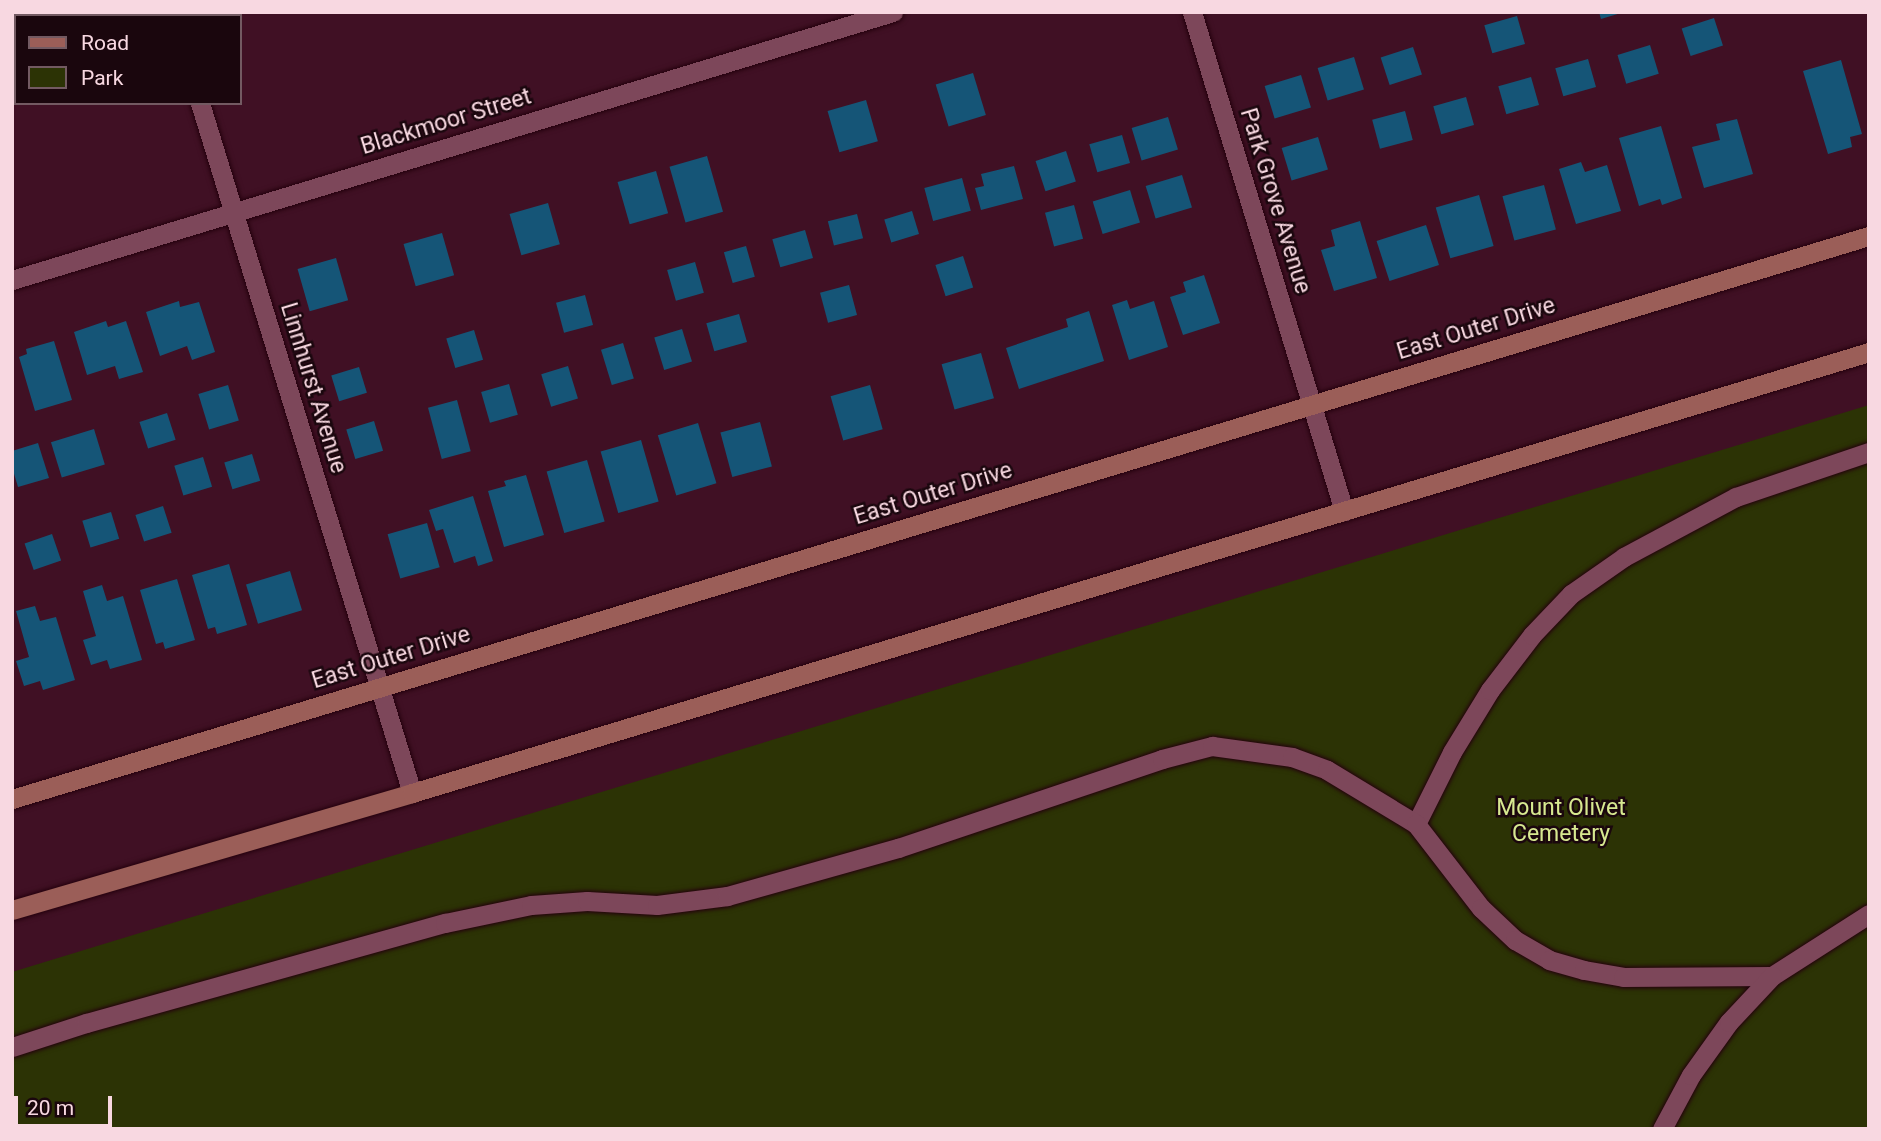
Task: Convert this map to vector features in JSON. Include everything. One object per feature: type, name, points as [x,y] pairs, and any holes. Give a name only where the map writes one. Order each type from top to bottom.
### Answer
[{"type":"main road","name":"East Outer Drive","points":[[12,799],[1869,236]]},
{"type":"main road","points":[[12,910],[412,793],[1869,352]]},
{"type":"street","name":"Blackmoor Street","points":[[12,280],[893,12]]},
{"type":"street","name":"Park Grove Avenue","points":[[1192,12],[1344,511]]},
{"type":"street","name":"Linnhurst Avenue","points":[[201,105],[412,793]]},
{"type":"street","points":[[1416,824],[1452,752],[1490,690],[1532,635],[1571,594],[1624,557],[1736,497],[1869,452]]},
{"type":"street","points":[[12,1047],[86,1023],[445,923],[531,905],[587,901],[657,905],[727,896],[898,848],[1162,759],[1212,747],[1292,757],[1327,770],[1416,824],[1480,908],[1515,940],[1549,960],[1623,976],[1772,976]]},
{"type":"street","points":[[1662,1129],[1691,1074],[1729,1021],[1772,976],[1869,914]]},
{"type":"green space","name":"Mount Olivet Cemetery","points":[[1869,405],[1869,1129],[12,1129],[12,972]]},
{"type":"building","points":[[1599,12],[1621,12],[1621,13],[1601,19]]},
{"type":"building","points":[[1517,16],[1525,44],[1492,53],[1484,25]]},
{"type":"building","points":[[1714,18],[1723,46],[1691,56],[1682,29]]},
{"type":"building","points":[[1650,45],[1659,74],[1626,84],[1617,55]]},
{"type":"building","points":[[1413,47],[1422,75],[1390,85],[1381,58]]},
{"type":"building","points":[[1354,57],[1364,90],[1328,101],[1318,68]]},
{"type":"building","points":[[1588,59],[1596,87],[1563,96],[1555,68]]},
{"type":"building","points":[[1841,60],[1862,134],[1850,137],[1852,147],[1828,154],[1803,71]]},
{"type":"building","points":[[973,73],[986,115],[949,126],[936,84]]},
{"type":"building","points":[[1301,75],[1311,108],[1275,119],[1265,86]]},
{"type":"building","points":[[1531,77],[1539,105],[1506,114],[1498,86]]},
{"type":"building","points":[[1466,97],[1474,125],[1441,134],[1433,106]]},
{"type":"building","points":[[866,100],[878,141],[839,152],[828,111]]},
{"type":"building","points":[[1405,111],[1413,140],[1380,149],[1372,120]]},
{"type":"building","points":[[1168,117],[1178,150],[1142,161],[1132,128]]},
{"type":"building","points":[[1737,119],[1753,174],[1704,188],[1692,147],[1720,140],[1716,124]]},
{"type":"building","points":[[1661,126],[1682,198],[1662,205],[1660,199],[1639,206],[1619,138]]},
{"type":"building","points":[[1122,135],[1130,163],[1097,172],[1089,144]]},
{"type":"building","points":[[1318,137],[1328,170],[1292,181],[1282,148]]},
{"type":"building","points":[[1066,151],[1076,181],[1045,191],[1036,161]]},
{"type":"building","points":[[707,156],[723,212],[685,223],[670,167]]},
{"type":"building","points":[[1581,162],[1585,172],[1607,165],[1621,211],[1576,224],[1559,169]]},
{"type":"building","points":[[1014,166],[1023,199],[981,210],[975,188],[984,186],[981,174]]},
{"type":"building","points":[[656,171],[668,213],[630,224],[618,182]]},
{"type":"building","points":[[1182,175],[1192,208],[1156,219],[1146,186]]},
{"type":"building","points":[[962,178],[971,211],[933,221],[924,188]]},
{"type":"building","points":[[1544,185],[1556,229],[1514,241],[1502,196]]},
{"type":"building","points":[[1130,190],[1140,223],[1103,234],[1093,201]]},
{"type":"building","points":[[1479,195],[1494,246],[1450,258],[1436,207]]},
{"type":"building","points":[[548,203],[560,244],[521,255],[510,214]]},
{"type":"building","points":[[1074,205],[1083,239],[1054,247],[1045,213]]},
{"type":"building","points":[[912,211],[919,234],[891,242],[884,219]]},
{"type":"building","points":[[857,214],[863,238],[834,246],[828,221]]},
{"type":"building","points":[[1360,221],[1377,278],[1334,291],[1321,250],[1335,246],[1331,230]]},
{"type":"building","points":[[1426,225],[1439,265],[1390,281],[1377,241]]},
{"type":"building","points":[[805,230],[813,258],[780,267],[772,239]]},
{"type":"building","points":[[442,233],[454,275],[416,286],[404,244]]},
{"type":"building","points":[[746,246],[755,277],[733,283],[724,252]]},
{"type":"building","points":[[963,256],[973,287],[946,296],[935,265]]},
{"type":"building","points":[[336,258],[348,300],[310,311],[298,269]]},
{"type":"building","points":[[695,262],[704,293],[676,301],[667,270]]},
{"type":"building","points":[[1204,275],[1220,323],[1183,335],[1170,297],[1186,292],[1183,282]]},
{"type":"building","points":[[849,285],[857,315],[828,323],[820,293]]},
{"type":"building","points":[[585,295],[593,325],[564,333],[556,303]]},
{"type":"building","points":[[1127,300],[1130,309],[1154,301],[1168,347],[1129,360],[1112,305]]},
{"type":"building","points":[[179,301],[180,307],[199,302],[215,352],[192,360],[187,346],[160,356],[146,312]]},
{"type":"building","points":[[1089,311],[1104,361],[1019,389],[1006,348],[1068,327],[1066,319]]},
{"type":"building","points":[[739,314],[747,342],[714,351],[706,323]]},
{"type":"building","points":[[106,321],[108,327],[126,321],[143,372],[119,379],[115,366],[87,375],[74,332]]},
{"type":"building","points":[[682,329],[692,362],[664,370],[654,337]]},
{"type":"building","points":[[474,330],[483,360],[455,368],[446,338]]},
{"type":"building","points":[[54,341],[72,400],[35,411],[19,357],[27,354],[26,349]]},
{"type":"building","points":[[623,343],[634,378],[612,385],[601,350]]},
{"type":"building","points":[[981,353],[994,398],[955,409],[942,364]]},
{"type":"building","points":[[568,366],[578,399],[551,407],[541,374]]},
{"type":"building","points":[[359,367],[367,393],[339,401],[331,375]]},
{"type":"building","points":[[509,384],[518,415],[490,423],[481,392]]},
{"type":"building","points":[[228,385],[239,420],[209,429],[198,394]]},
{"type":"building","points":[[870,385],[883,429],[843,441],[831,396]]},
{"type":"building","points":[[457,400],[471,451],[442,459],[428,408]]},
{"type":"building","points":[[167,413],[176,440],[148,449],[139,422]]},
{"type":"building","points":[[374,421],[383,451],[355,459],[346,429]]},
{"type":"building","points":[[760,422],[772,466],[732,477],[720,433]]},
{"type":"building","points":[[698,423],[716,483],[676,496],[658,435]]},
{"type":"building","points":[[94,429],[105,464],[62,478],[51,442]]},
{"type":"building","points":[[641,440],[659,502],[618,513],[601,452]]},
{"type":"building","points":[[38,443],[49,478],[18,487],[12,467],[12,451]]},
{"type":"building","points":[[252,454],[260,481],[232,489],[224,462]]},
{"type":"building","points":[[203,457],[212,487],[183,495],[174,466]]},
{"type":"building","points":[[587,460],[605,522],[564,533],[547,472]]},
{"type":"building","points":[[526,475],[544,535],[504,547],[488,491],[506,486],[504,481]]},
{"type":"building","points":[[473,496],[493,561],[478,566],[475,556],[454,563],[443,529],[436,531],[429,510]]},
{"type":"building","points":[[163,506],[172,533],[144,542],[135,515]]},
{"type":"building","points":[[111,512],[119,539],[90,548],[82,521]]},
{"type":"building","points":[[427,523],[440,567],[400,579],[388,534]]},
{"type":"building","points":[[52,534],[61,560],[34,570],[25,543]]},
{"type":"building","points":[[229,564],[247,625],[217,634],[215,627],[208,629],[192,575]]},
{"type":"building","points":[[290,571],[302,610],[258,624],[246,584]]},
{"type":"building","points":[[177,579],[195,640],[165,649],[163,642],[156,644],[140,590]]},
{"type":"building","points":[[102,585],[107,601],[123,596],[142,660],[110,669],[107,660],[91,665],[83,640],[96,636],[83,591]]},
{"type":"building","points":[[35,606],[40,621],[56,617],[75,680],[43,690],[40,681],[24,686],[16,661],[29,657],[16,611]]}]
